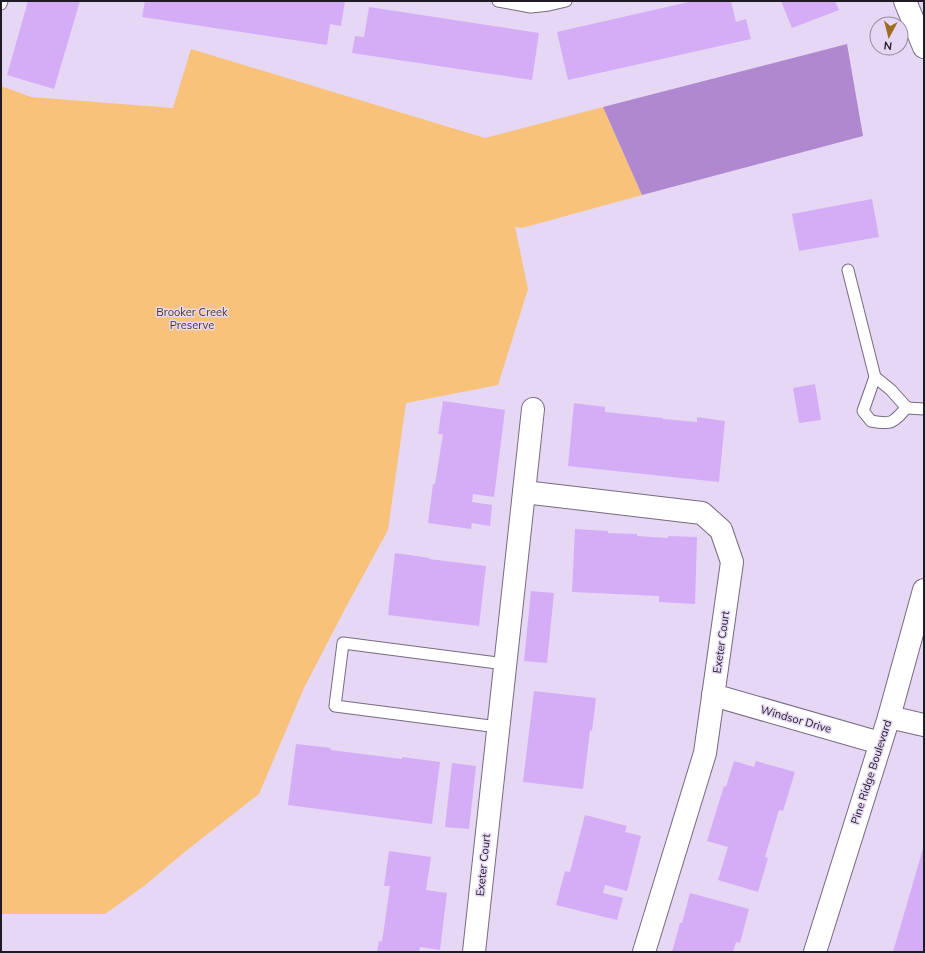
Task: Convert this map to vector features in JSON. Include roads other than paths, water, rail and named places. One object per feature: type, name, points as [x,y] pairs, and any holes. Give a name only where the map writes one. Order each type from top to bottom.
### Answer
[{"type":"street","points":[[905,1],[924,47]]},
{"type":"street","name":"Exeter Court","points":[[474,952],[533,409]]},
{"type":"street","name":"Exeter Court","points":[[524,492],[702,513],[722,530],[732,562],[705,753],[644,952]]},
{"type":"street","name":"Pine Ridge Boulevard","points":[[815,952],[889,717],[924,590]]},
{"type":"street","name":"Windsor Drive","points":[[713,695],[880,743]]},
{"type":"street","points":[[889,717],[924,725]]},
{"type":"lane","points":[[498,1],[530,7],[566,1]]},
{"type":"lane","points":[[848,270],[875,377],[863,411],[870,421],[885,424],[896,420],[906,407]]},
{"type":"lane","points":[[875,377],[892,390],[906,407],[924,409]]},
{"type":"lane","points":[[498,727],[335,706],[343,643],[505,664]]},
{"type":"park label","name":"Brooker Creek Preserve","points":[[192,318]]}]
